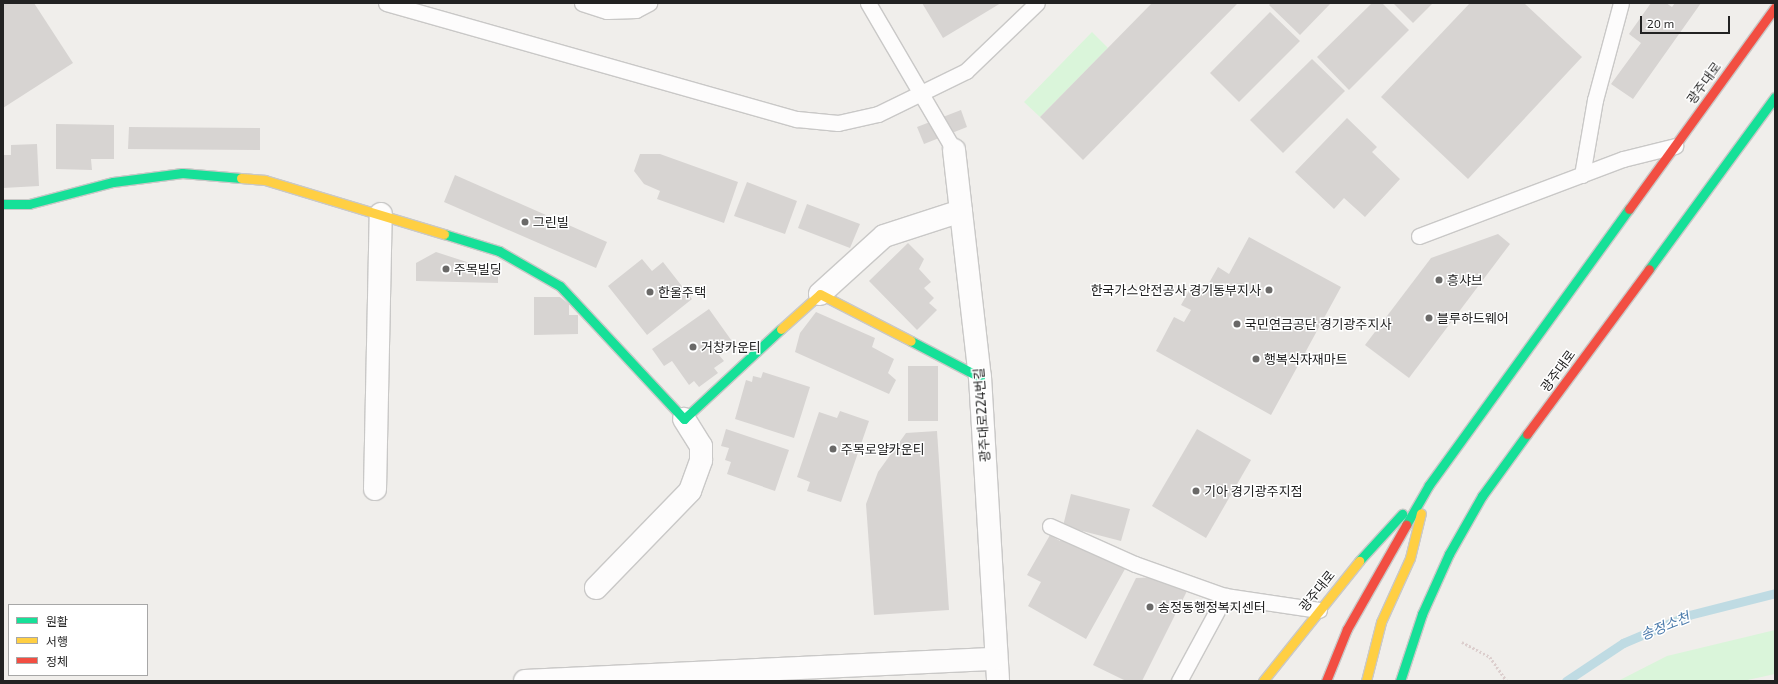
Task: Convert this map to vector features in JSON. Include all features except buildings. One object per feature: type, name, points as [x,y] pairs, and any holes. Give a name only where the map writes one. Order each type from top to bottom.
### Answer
[{"type":"street","name":"광주대로","points":[[1263,681],[1318,610],[1429,485],[1775,7]]},
{"type":"street","name":"광주대로","points":[[1400,681],[1422,614],[1449,554],[1482,496],[1775,97]]},
{"type":"street","name":"광주대로224번길","points":[[954,150],[980,377],[998,681]]},
{"type":"street","points":[[3,204],[29,204],[113,182],[182,173],[265,180],[382,214],[499,251],[560,286],[684,420],[701,446],[701,460],[690,491],[596,588]]},
{"type":"street","points":[[684,420],[884,236],[961,211]]},
{"type":"street","points":[[375,489],[382,214]]},
{"type":"street","points":[[820,294],[980,377]]},
{"type":"street","name":"광주대로","points":[[1326,681],[1347,629],[1429,485]]},
{"type":"street","points":[[1366,681],[1381,622],[1410,558],[1429,485]]},
{"type":"street","points":[[525,681],[996,659]]},
{"type":"lane","points":[[582,3],[607,11],[636,10],[649,3]]},
{"type":"lane","points":[[868,3],[954,150]]},
{"type":"lane","points":[[392,4],[797,120],[838,123],[878,114],[922,94],[966,71],[1037,3]]},
{"type":"lane","points":[[1582,175],[1595,100],[1621,3]]},
{"type":"lane","points":[[1418,236],[1623,159],[1674,146]]},
{"type":"lane","points":[[1050,526],[1135,564],[1225,596],[1318,610]]},
{"type":"lane","points":[[1179,681],[1225,596]]},
{"type":"path","points":[[1462,642],[1490,658],[1508,681]]},
{"type":"green space","points":[[1092,32],[1108,48],[1040,117],[1024,102]]},
{"type":"green space","points":[[1775,630],[1775,674],[1743,681],[1618,681],[1667,656]]},
{"type":"waterway","name":"송정소천","points":[[1566,681],[1623,643],[1689,615],[1775,593]]},
{"type":"traffic: fast","points":[[1649,269],[1775,97]]},
{"type":"traffic: fast","points":[[3,204],[29,204],[113,182],[182,173],[241,178]]},
{"type":"traffic: fast","points":[[1406,525],[1429,485],[1629,209]]},
{"type":"traffic: fast","points":[[444,234],[499,251],[560,286],[684,419],[781,329]]},
{"type":"traffic: fast","points":[[911,341],[980,377]]},
{"type":"traffic: fast","points":[[1400,681],[1422,614],[1449,554],[1482,496],[1527,434]]},
{"type":"traffic: fast","points":[[1359,561],[1402,514]]},
{"type":"traffic: slow","points":[[241,178],[265,180],[444,234]]},
{"type":"traffic: slow","points":[[781,329],[820,294],[911,341]]},
{"type":"traffic: slow","points":[[1366,681],[1381,622],[1410,558],[1421,513]]},
{"type":"traffic: slow","points":[[1263,681],[1359,561]]},
{"type":"traffic: jam","points":[[1629,209],[1775,7]]},
{"type":"traffic: jam","points":[[1527,434],[1649,269]]},
{"type":"traffic: jam","points":[[1326,681],[1347,629],[1406,525]]},
{"type":"place","name":"그린빌","points":[[525,222]]},
{"type":"place","name":"주목빌딩","points":[[446,269]]},
{"type":"place","name":"흥샤브","points":[[1439,280]]},
{"type":"place","name":"한국가스안전공사 경기동부지사","points":[[1269,290]]},
{"type":"place","name":"한울주택","points":[[650,292]]},
{"type":"place","name":"블루하드웨어","points":[[1429,318]]},
{"type":"place","name":"국민연금공단 경기광주지사","points":[[1237,324]]},
{"type":"place","name":"거창카운티","points":[[693,347]]},
{"type":"place","name":"행복식자재마트","points":[[1256,359]]},
{"type":"place","name":"주목로얄카운티","points":[[833,449]]},
{"type":"place","name":"기아 경기광주지점","points":[[1196,491]]},
{"type":"place","name":"송정동행정복지센터","points":[[1150,607]]}]
